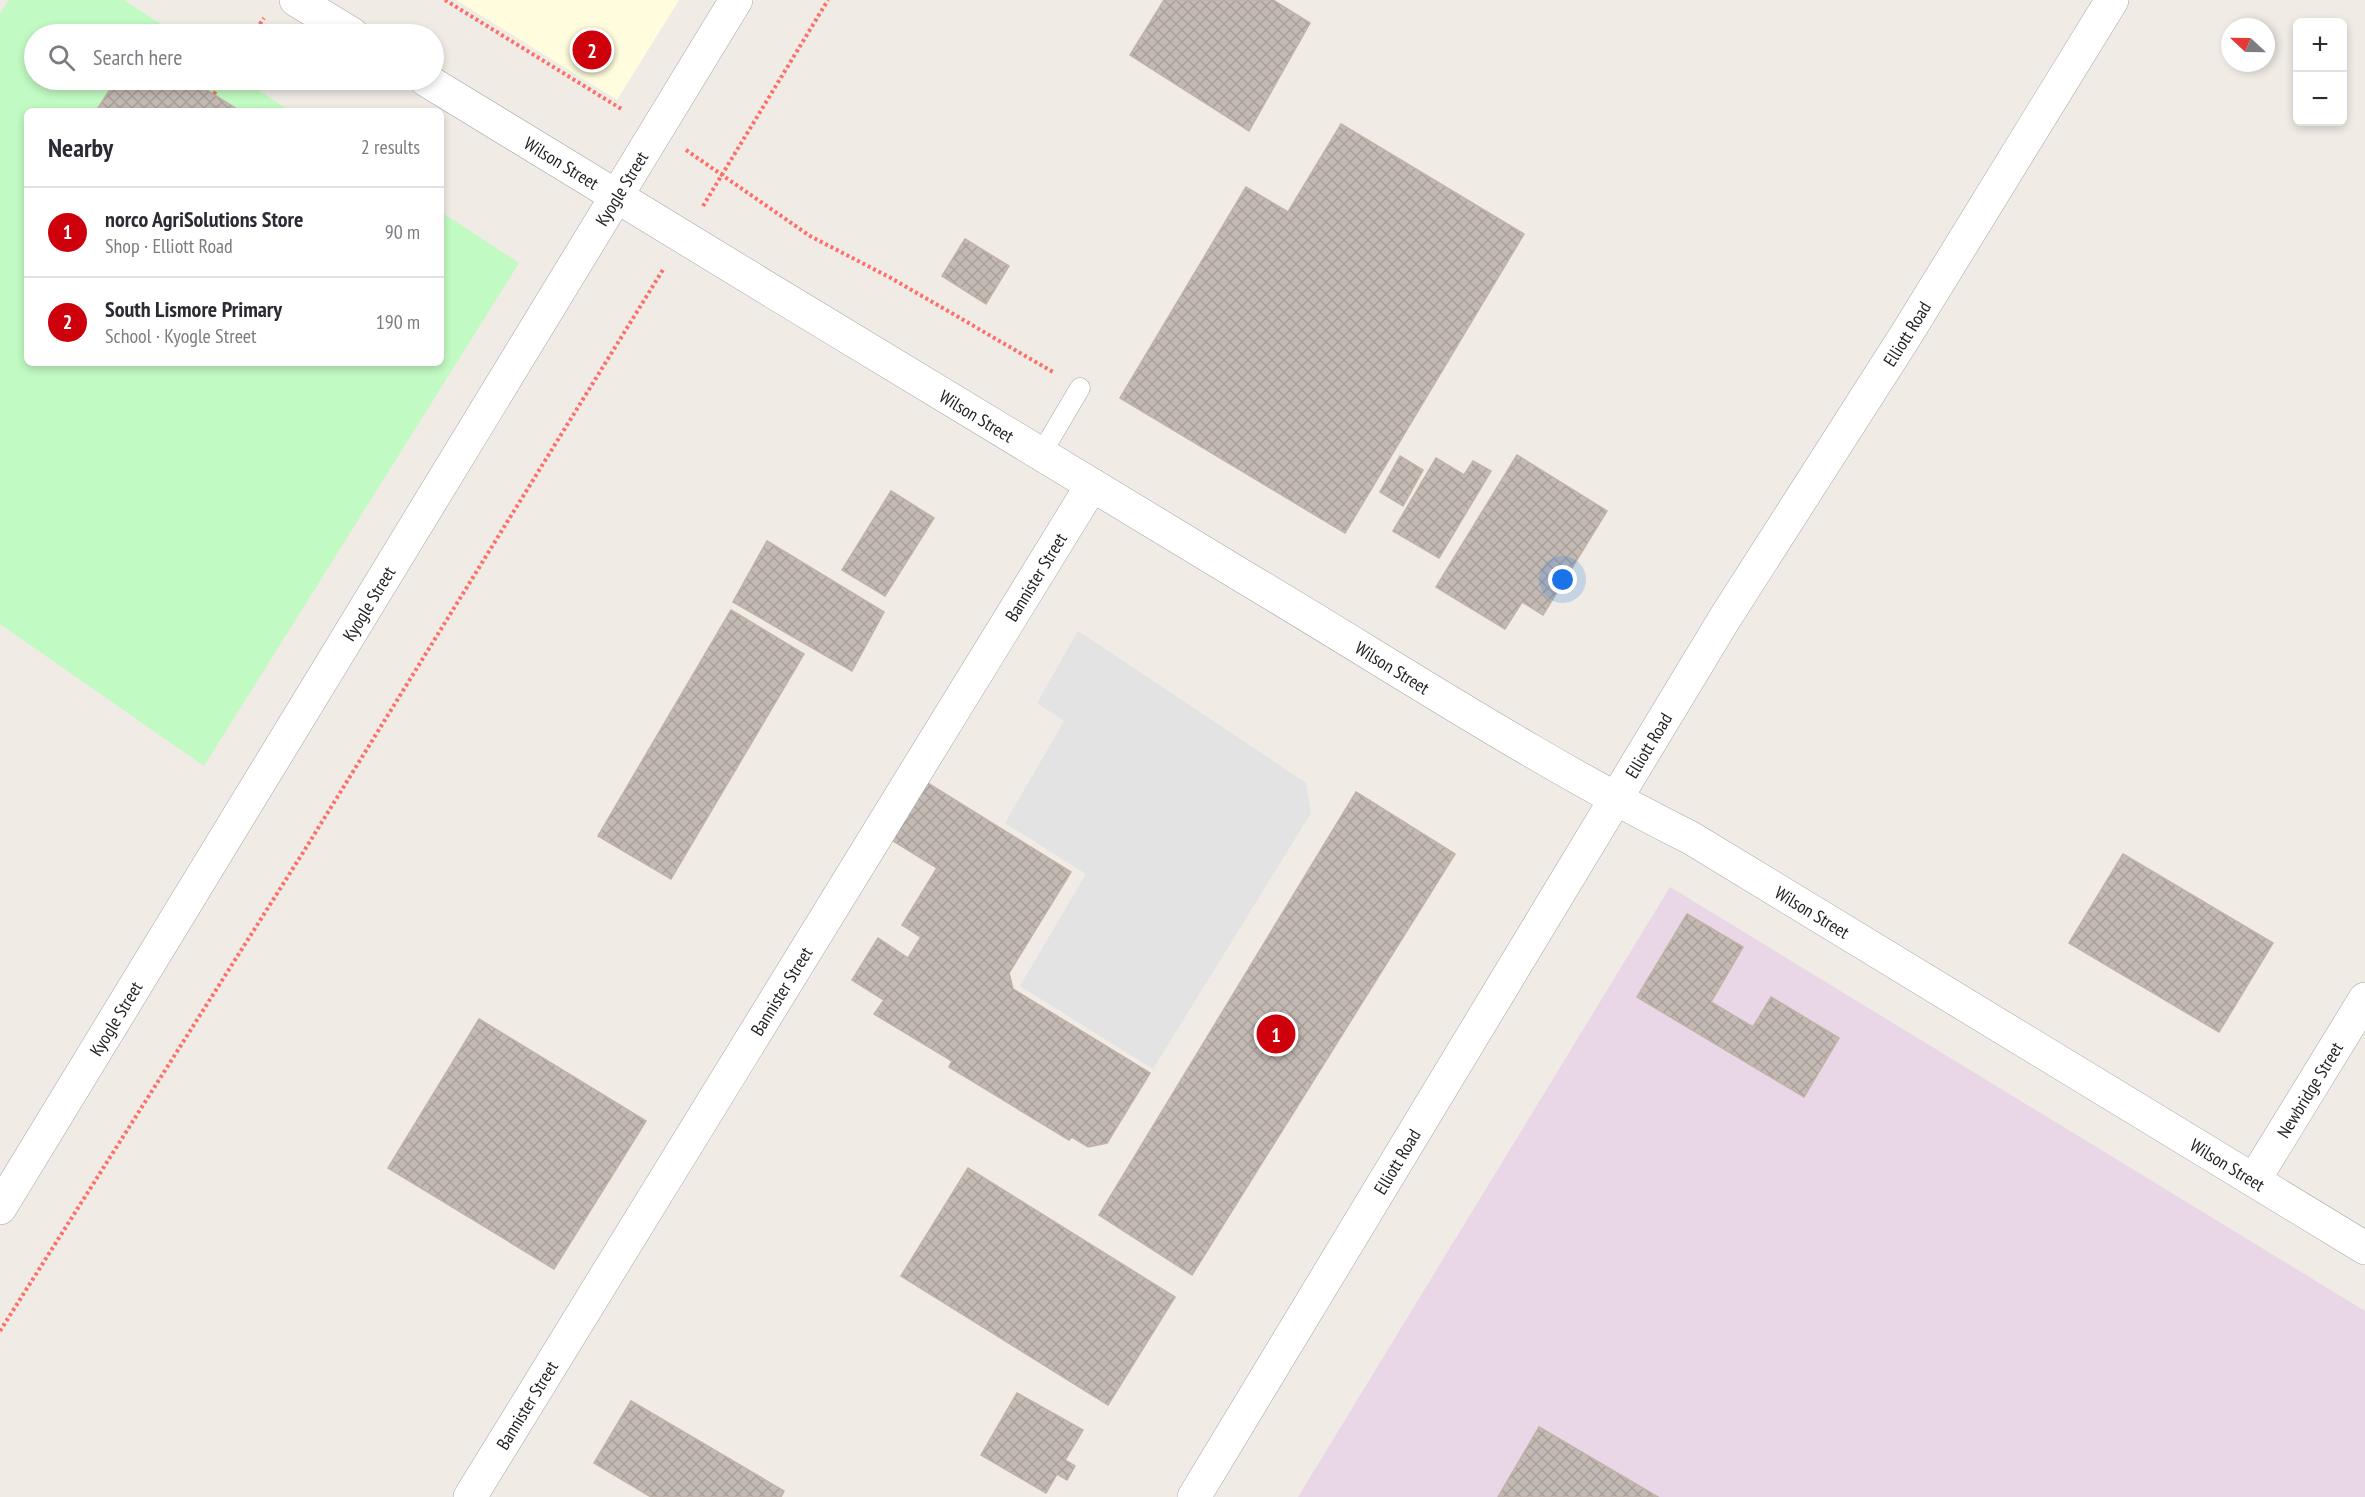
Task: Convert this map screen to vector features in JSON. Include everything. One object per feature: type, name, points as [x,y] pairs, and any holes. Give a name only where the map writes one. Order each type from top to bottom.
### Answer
[{"type":"street","points":[[296,0],[336,24]]},
{"type":"street","name":"Kyogle Street","points":[[0,1208],[615,195],[736,0]]},
{"type":"street","name":"Elliott Road","points":[[1194,1497],[1725,618],[1905,335],[2112,0]]},
{"type":"street","name":"Wilson Street","points":[[442,90],[1615,800],[1691,838],[2365,1248]]},
{"type":"street","name":"Bannister Street","points":[[470,1497],[1092,485]]},
{"type":"street","name":"Newbridge Street","points":[[2254,1180],[2365,999]]},
{"type":"lane","points":[[1041,454],[1080,388]]},
{"type":"path","points":[[445,0],[623,110]]},
{"type":"path","points":[[703,206],[828,0]]},
{"type":"path","points":[[260,24],[264,18]]},
{"type":"path","points":[[214,94],[217,90]]},
{"type":"path","points":[[678,144],[810,236],[891,278],[1080,388]]},
{"type":"path","points":[[0,1331],[304,851],[661,273]]},
{"type":"shaded area","points":[[456,0],[679,0],[617,100]]},
{"type":"shaded area","points":[[1078,631],[1306,783],[1311,813],[1153,1069],[1020,986],[1086,874],[1005,823],[1064,721],[1037,703]]},
{"type":"shaded area","points":[[1670,887],[2365,1311],[2365,1497],[1298,1497]]},
{"type":"green space","points":[[9,0],[124,0],[161,24],[24,24],[24,90],[258,90],[285,108],[24,108],[24,366],[444,366],[444,214],[519,263],[204,766],[0,624],[0,14]]},
{"type":"building","points":[[1164,0],[1273,0],[1310,23],[1249,131],[1130,55]]},
{"type":"building","points":[[110,90],[207,90],[235,108],[98,108]]},
{"type":"building","points":[[1341,124],[1524,234],[1345,533],[1120,398],[1246,187],[1288,212]]},
{"type":"building","points":[[965,239],[1009,266],[986,304],[942,276]]},
{"type":"building","points":[[1517,455],[1607,511],[1543,615],[1522,602],[1505,629],[1436,587]]},
{"type":"building","points":[[1400,456],[1423,470],[1403,506],[1380,492]]},
{"type":"building","points":[[1436,458],[1464,475],[1473,461],[1491,471],[1439,558],[1393,531]]},
{"type":"building","points":[[891,491],[934,518],[885,596],[842,570]]},
{"type":"building","points":[[767,541],[884,612],[852,671],[733,602]]},
{"type":"building","points":[[731,610],[804,654],[671,879],[598,836]]},
{"type":"building","points":[[926,782],[1071,872],[1009,973],[1013,989],[1150,1073],[1107,1143],[1088,1147],[1072,1137],[1069,1140],[949,1067],[952,1061],[874,1014],[884,1000],[852,980],[878,938],[908,958],[921,937],[902,925],[937,868],[890,839]]},
{"type":"building","points":[[1356,792],[1455,854],[1192,1275],[1099,1215]]},
{"type":"building","points":[[2123,854],[2273,943],[2219,1032],[2069,943]]},
{"type":"building","points":[[1687,914],[1743,947],[1711,1002],[1753,1027],[1771,997],[1839,1038],[1804,1097],[1637,997]]},
{"type":"building","points":[[479,1019],[646,1121],[554,1269],[388,1168]]},
{"type":"building","points":[[968,1168],[1175,1297],[1108,1405],[901,1276]]},
{"type":"building","points":[[1017,1393],[1083,1430],[1065,1460],[1075,1466],[1067,1480],[1057,1474],[1046,1493],[981,1455]]},
{"type":"building","points":[[631,1401],[784,1491],[781,1497],[651,1497],[594,1463]]},
{"type":"building","points":[[1539,1427],[1658,1497],[1498,1497]]},
{"type":"place","name":"South Lismore Primary","points":[[592,50]]},
{"type":"place","name":"norco AgriSolutions Store","points":[[1276,1034]]}]
